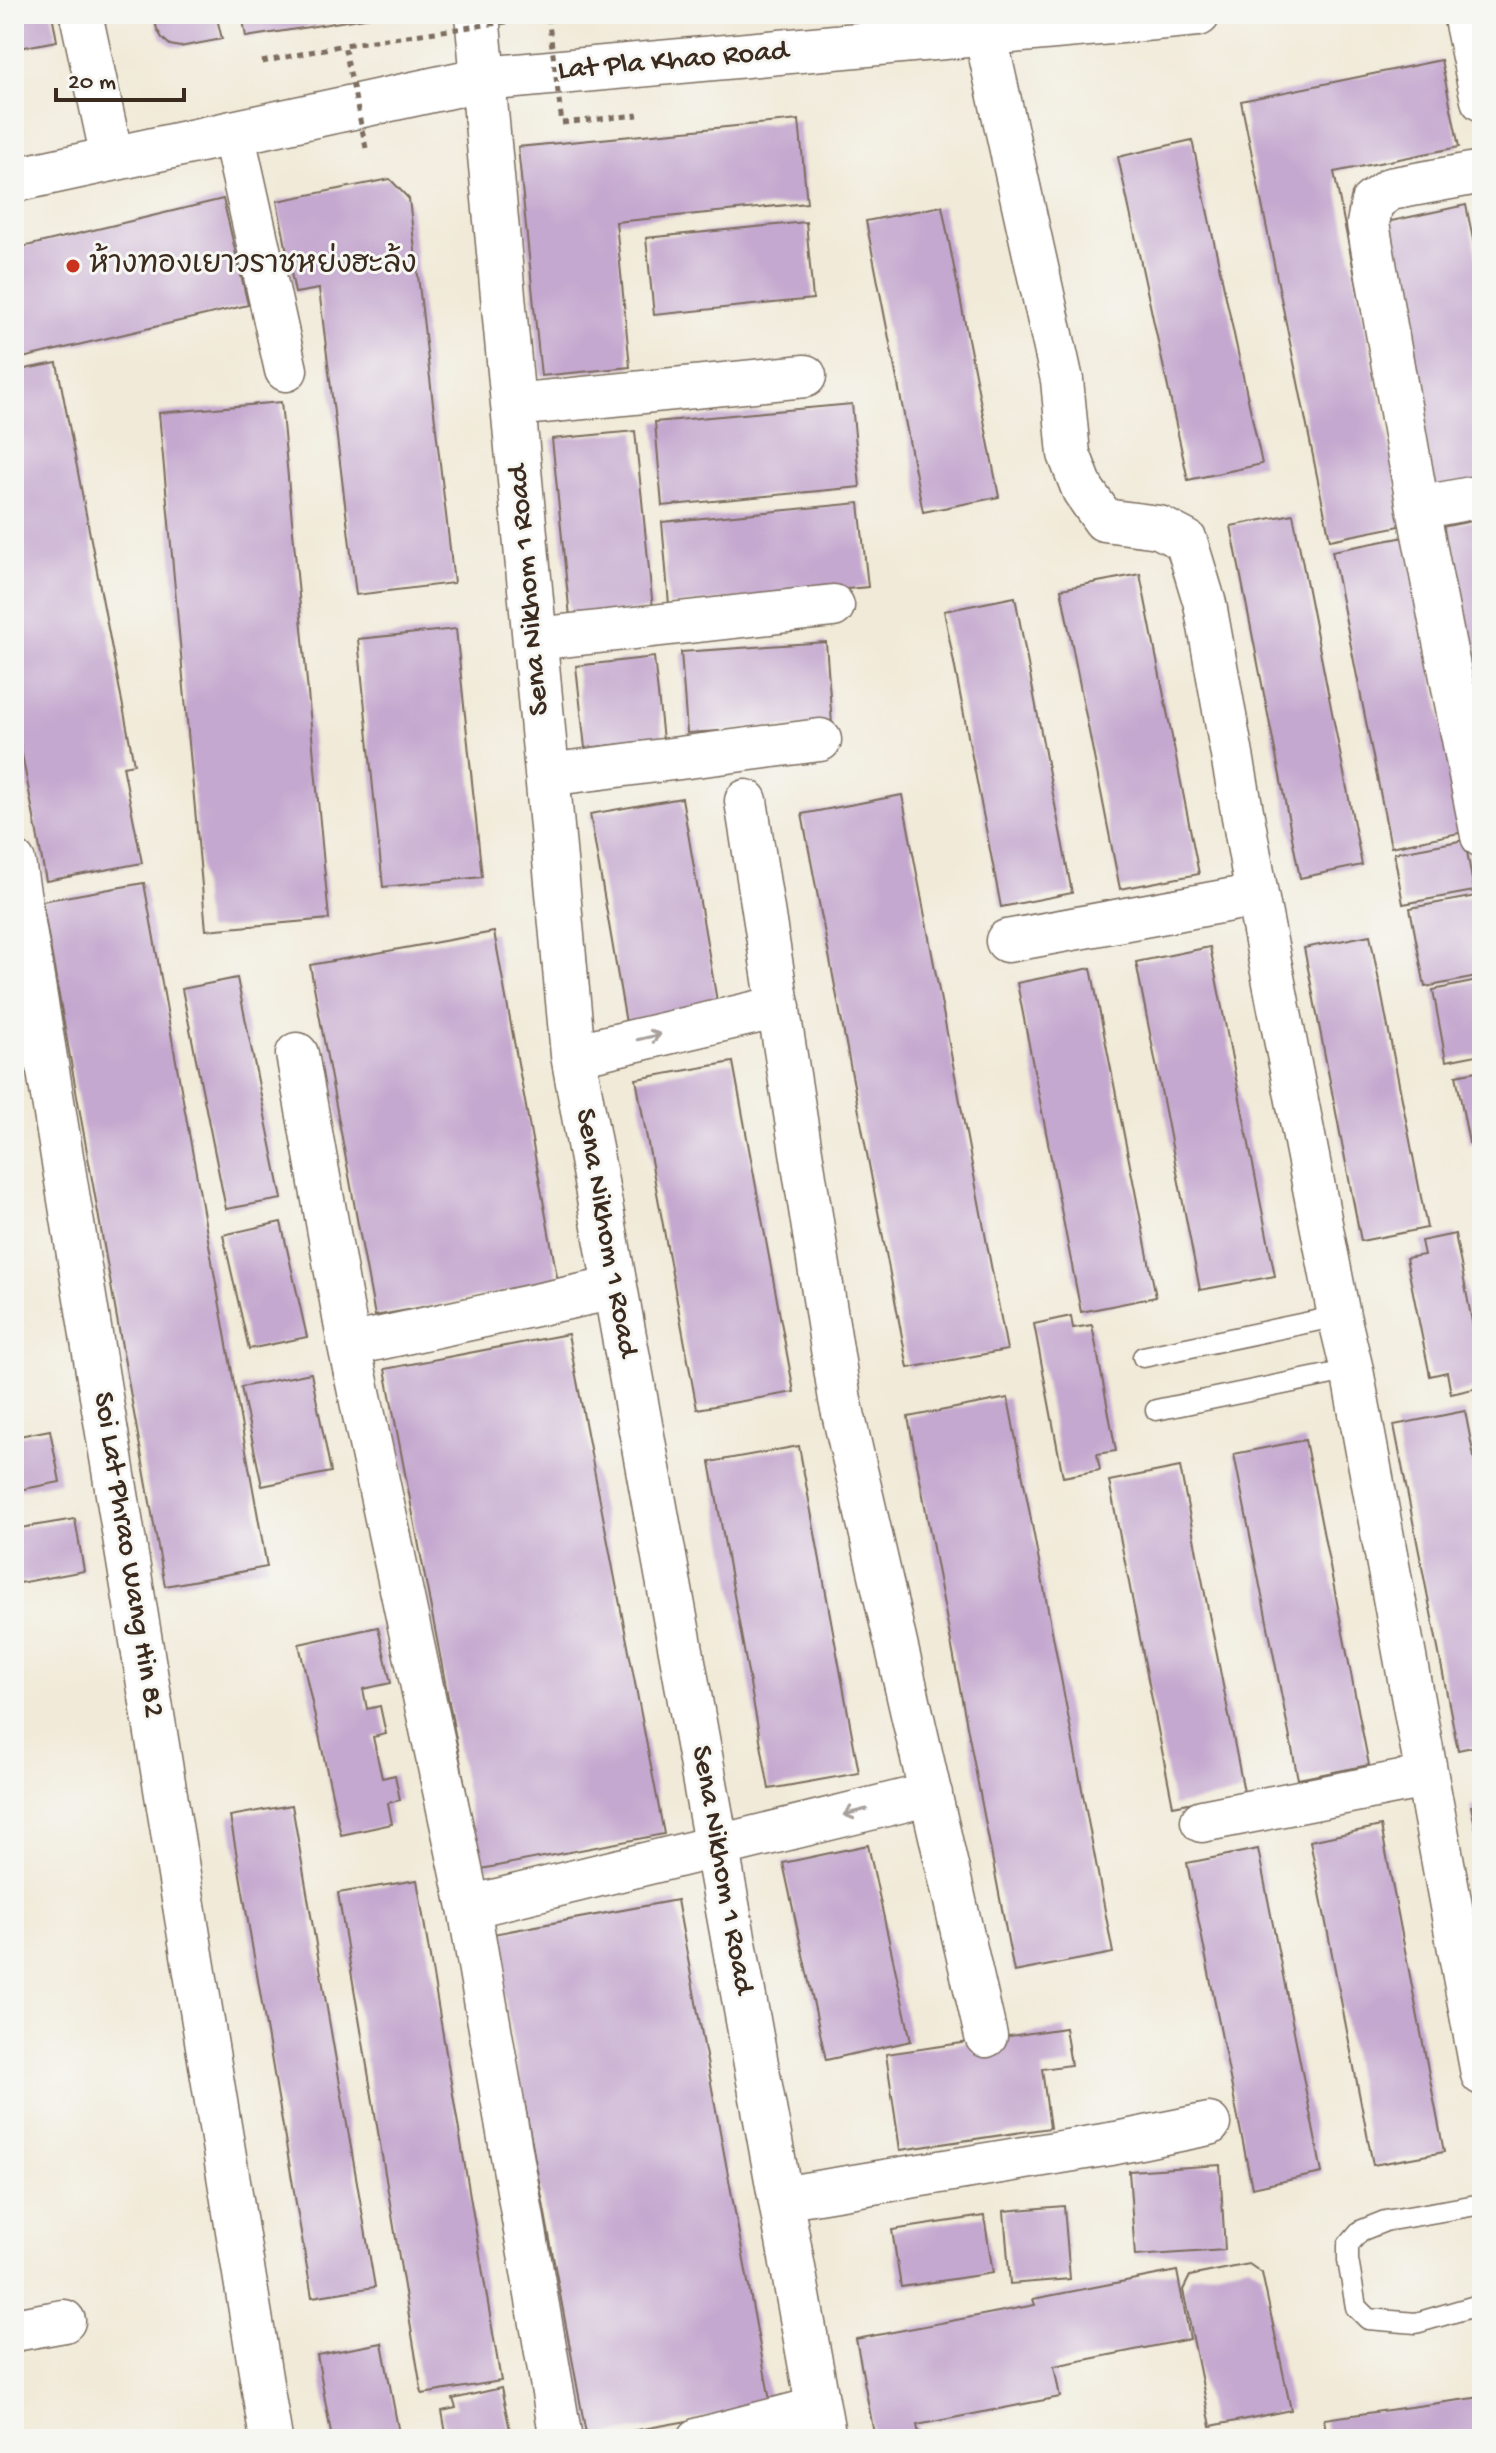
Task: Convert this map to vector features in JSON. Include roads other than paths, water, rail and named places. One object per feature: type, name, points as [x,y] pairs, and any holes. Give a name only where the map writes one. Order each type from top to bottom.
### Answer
[{"type":"street","points":[[81,14],[112,158]]},
{"type":"street","name":"Sena Nikhom 1 Road","points":[[477,14],[573,1055],[821,2424]]},
{"type":"street","name":"Lat Pla Khao Road","points":[[14,180],[483,79],[920,27],[985,33],[1198,14]]},
{"type":"street","points":[[1464,14],[1482,100]]},
{"type":"street","points":[[985,33],[1062,380],[1069,454],[1083,490],[1104,520],[1159,527],[1186,541],[1205,604],[1257,895],[1352,1370],[1482,2074]]},
{"type":"street","points":[[233,132],[286,370]]},
{"type":"street","points":[[1482,172],[1390,189],[1372,202],[1368,224],[1418,508],[1482,836]]},
{"type":"street","points":[[513,405],[805,376]]},
{"type":"street","points":[[1418,508],[1482,496]]},
{"type":"street","points":[[535,639],[833,606]]},
{"type":"street","points":[[547,775],[820,740]]},
{"type":"street","points":[[746,801],[840,1400],[986,2036]]},
{"type":"street","name":"Soi Lat Phrao Wang Hin 82","points":[[14,862],[271,2439]]},
{"type":"street","points":[[1007,941],[1257,895]]},
{"type":"street","points":[[573,1055],[779,1007]]},
{"type":"street","points":[[297,1054],[349,1345],[469,1907],[561,2439]]},
{"type":"street","points":[[349,1345],[615,1288]]},
{"type":"street","points":[[1202,1821],[1426,1777]]},
{"type":"street","points":[[469,1907],[931,1794]]},
{"type":"street","points":[[781,2198],[1116,2143],[1209,2124]]},
{"type":"street","points":[[14,2330],[64,2321]]},
{"type":"street","points":[[699,2439],[821,2424]]},
{"type":"lane","points":[[1143,1357],[1339,1316]]},
{"type":"lane","points":[[1156,1410],[1352,1370]]},
{"type":"lane","points":[[1482,2204],[1385,2221],[1360,2231],[1348,2245],[1356,2307],[1368,2319],[1416,2323],[1482,2304]]},
{"type":"place","name":"ห้างทองเยาวราชหย่งฮะล้ง","points":[[73,266]]}]
